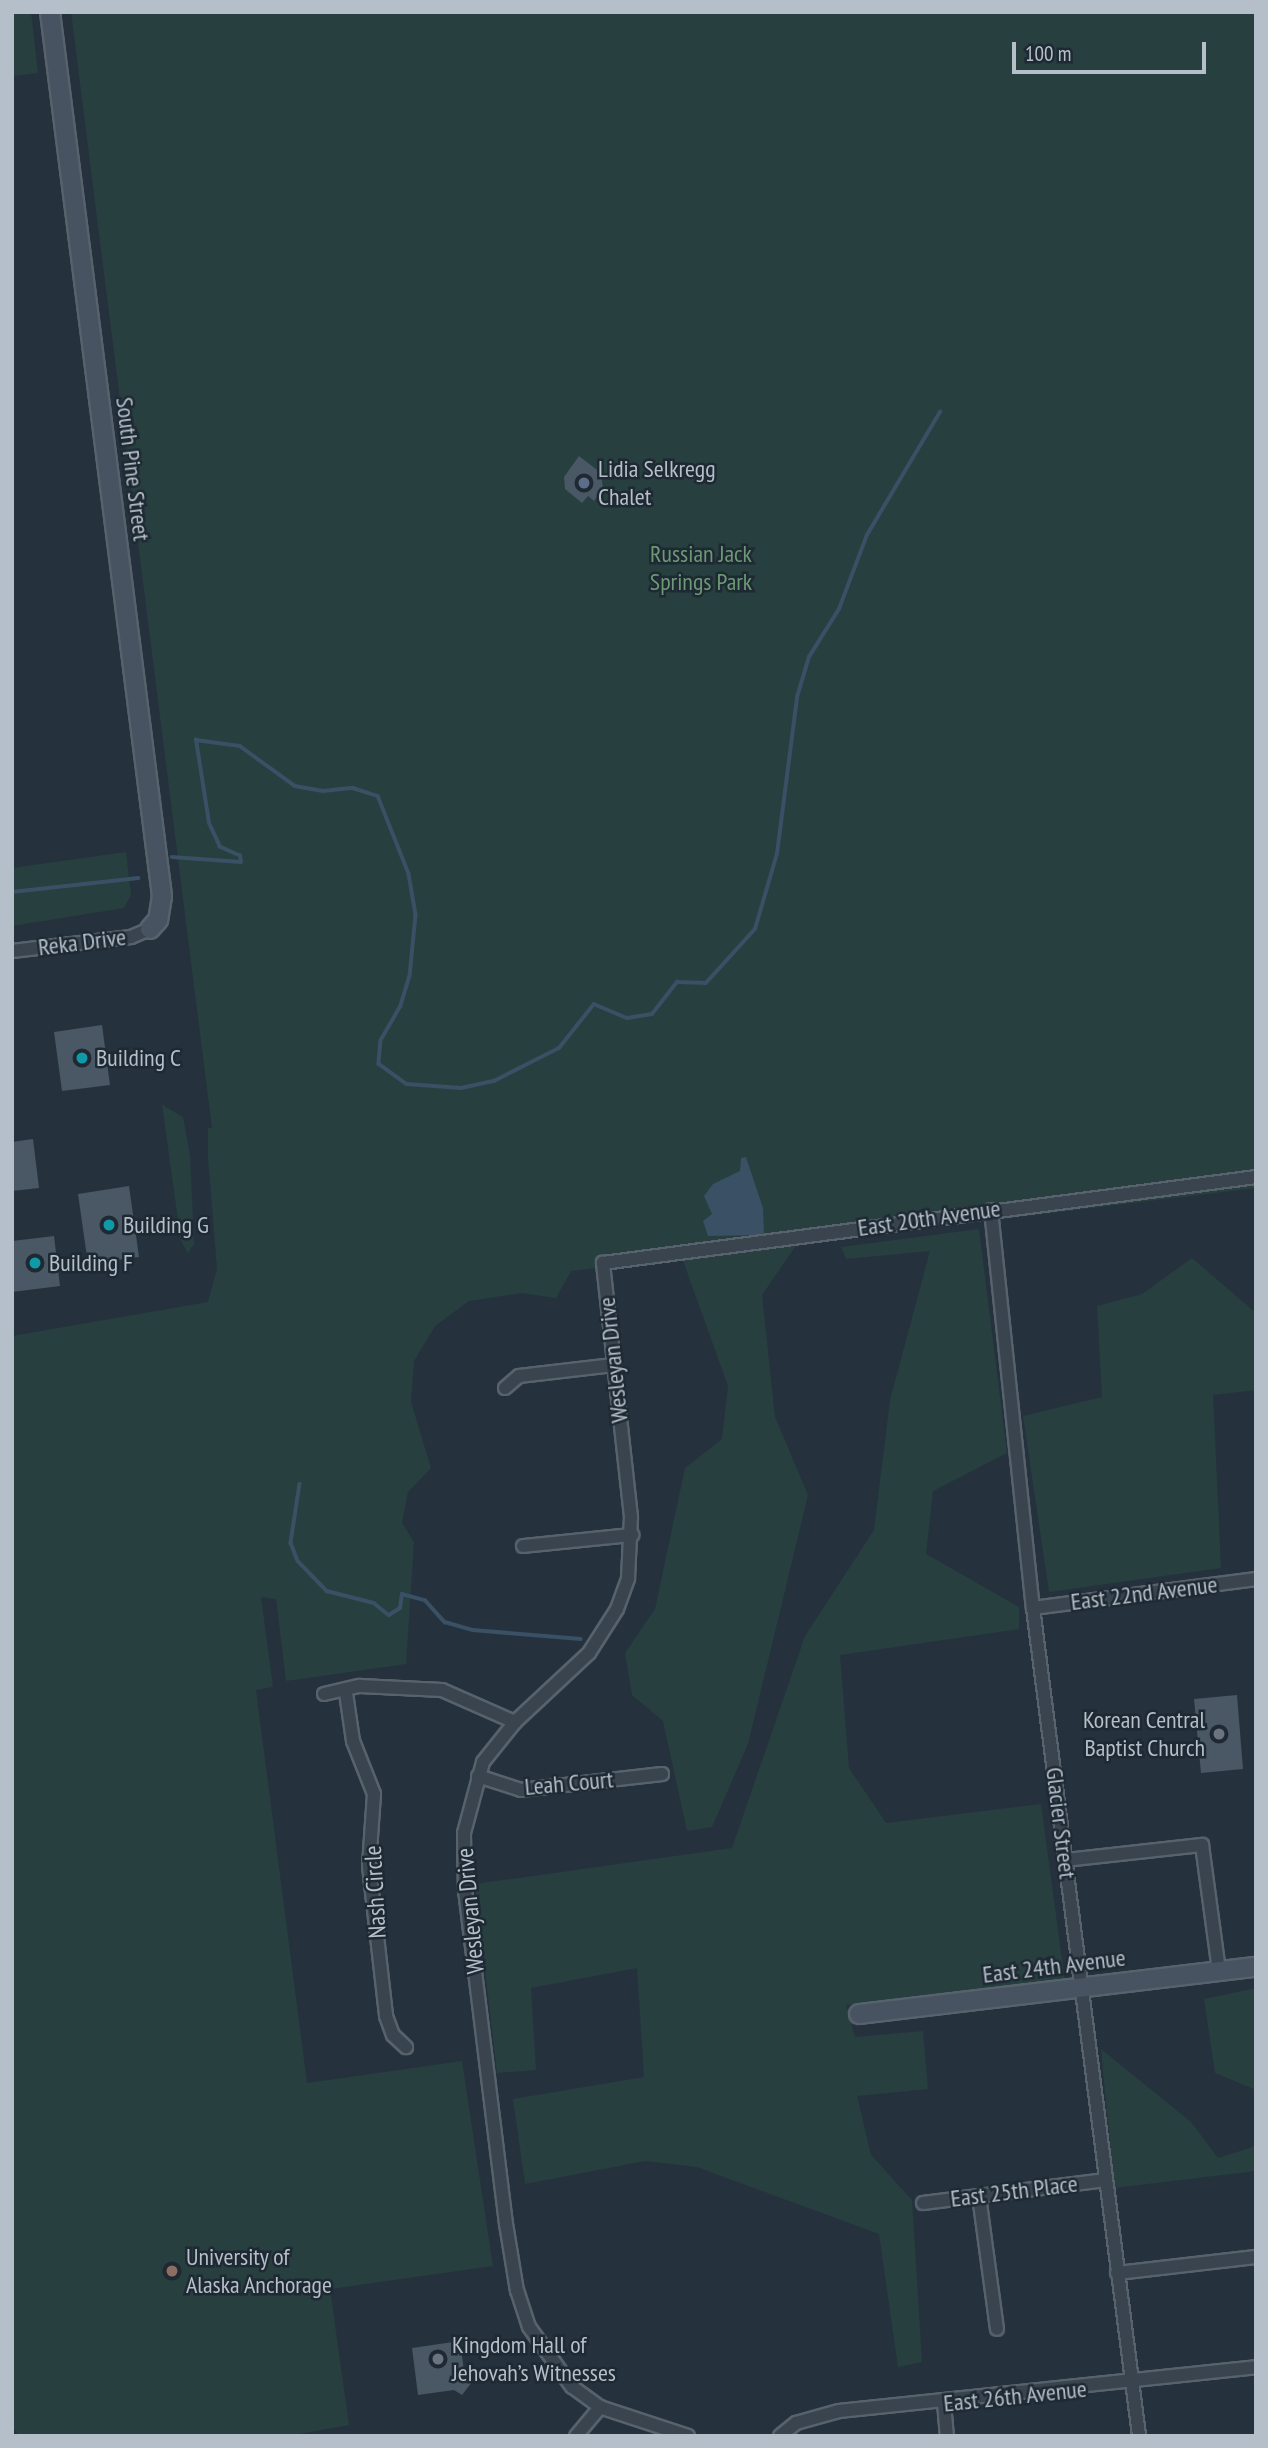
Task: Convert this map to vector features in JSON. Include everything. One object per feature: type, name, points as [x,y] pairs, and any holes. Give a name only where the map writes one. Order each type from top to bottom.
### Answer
[{"type":"street","name":"South Pine Street","points":[[50,12],[162,896],[158,920],[150,929]]},
{"type":"street","name":"Reka Drive","points":[[12,951],[131,937],[150,929]]},
{"type":"street","name":"East 20th Avenue","points":[[603,1263],[1256,1177]]},
{"type":"street","name":"Glacier Street","points":[[991,1210],[1033,1608],[1104,2180],[1139,2436]]},
{"type":"street","name":"Wesleyan Drive","points":[[603,1263],[632,1535],[628,1578],[617,1609],[589,1653],[514,1722],[478,1776],[464,1833],[464,1878],[517,2291],[542,2351],[572,2386],[600,2407],[633,2422],[688,2436]]},
{"type":"street","points":[[505,1388],[519,1376],[613,1365]]},
{"type":"street","points":[[523,1546],[632,1535]]},
{"type":"street","name":"East 22nd Avenue","points":[[1033,1608],[1256,1579]]},
{"type":"street","points":[[324,1693],[346,1693],[360,1686],[442,1690],[514,1722]]},
{"type":"street","name":"Nash Circle","points":[[346,1693],[353,1741],[374,1794],[369,1866],[386,2016],[393,2035],[406,2047]]},
{"type":"street","name":"Leah Court","points":[[478,1776],[521,1790],[663,1774]]},
{"type":"street","points":[[1066,1860],[1202,1845],[1219,1971]]},
{"type":"street","name":"East 24th Avenue","points":[[859,2014],[1256,1966]]},
{"type":"street","name":"East 25th Place","points":[[923,2203],[1104,2180]]},
{"type":"street","points":[[979,2196],[997,2329]]},
{"type":"street","points":[[1117,2273],[1255,2257]]},
{"type":"street","name":"East 26th Avenue","points":[[780,2436],[815,2416],[1132,2384],[1256,2367]]},
{"type":"street","points":[[944,2403],[947,2436]]},
{"type":"street","points":[[576,2436],[600,2407]]},
{"type":"green space","points":[[12,12],[31,12],[38,73],[12,76]]},
{"type":"green space","name":"Russian Jack Springs Park","points":[[71,12],[1256,12],[1256,1188],[797,1244],[762,1295],[775,1417],[808,1495],[748,1744],[712,1827],[687,1831],[663,1721],[632,1695],[625,1653],[655,1609],[685,1468],[722,1439],[728,1386],[682,1258],[571,1271],[556,1298],[522,1293],[469,1301],[435,1326],[414,1361],[411,1402],[431,1468],[408,1492],[402,1523],[414,1542],[406,1664],[286,1681],[276,1599],[261,1597],[273,1687],[256,1690],[307,2083],[462,2061],[493,2266],[330,2289],[349,2425],[288,2436],[19,2436],[12,2427],[12,1336],[208,1302],[217,1269],[208,1157],[208,1128],[212,1128]]},
{"type":"green space","points":[[126,852],[131,895],[124,908],[12,926],[12,868]]},
{"type":"green space","points":[[162,1105],[183,1117],[190,1155],[194,1244],[188,1253],[181,1241]]},
{"type":"green space","points":[[979,1229],[1007,1453],[933,1491],[926,1554],[1019,1607],[1019,1629],[840,1655],[849,1768],[886,1823],[1041,1804],[1065,1982],[846,2005],[855,2037],[923,2031],[928,2089],[857,2096],[871,2155],[912,2200],[922,2362],[898,2367],[879,2234],[697,2167],[645,2161],[525,2184],[513,2099],[644,2077],[637,1968],[531,1988],[536,2070],[497,2073],[475,1884],[732,1848],[805,1636],[874,1530],[890,1400],[930,1251],[846,1259],[841,1247]]},
{"type":"green space","points":[[1192,1258],[1256,1313],[1256,1390],[1213,1395],[1221,1568],[1049,1592],[1023,1416],[1102,1397],[1097,1306],[1142,1294]]},
{"type":"green space","points":[[1256,1988],[1256,2090],[1215,2073],[1204,1999]]},
{"type":"green space","points":[[1101,2049],[1191,2122],[1218,2158],[1256,2146],[1256,2171],[1114,2188]]},
{"type":"water","points":[[746,1157],[763,1208],[764,1235],[708,1236],[703,1221],[712,1214],[704,1196],[713,1184],[740,1171],[741,1158]]},
{"type":"building","name":"Lidia Selkregg Chalet","points":[[579,456],[601,473],[603,489],[594,501],[588,496],[582,503],[565,489],[564,477]]},
{"type":"building","name":"Building C","points":[[102,1025],[110,1085],[62,1091],[54,1032]]},
{"type":"building","points":[[33,1139],[39,1188],[12,1191],[12,1142]]},
{"type":"building","name":"Building G","points":[[129,1186],[139,1257],[88,1264],[78,1194]]},
{"type":"building","name":"Building F","points":[[54,1236],[60,1286],[12,1292],[12,1241]]},
{"type":"building","name":"Korean Central Baptist Church","points":[[1237,1695],[1243,1769],[1201,1773],[1194,1699]]},
{"type":"building","name":"Kingdom Hall of Jehovah’s Witnesses","points":[[460,2341],[464,2371],[472,2382],[462,2395],[454,2390],[418,2395],[412,2348]]},
{"type":"waterway","points":[[172,857],[241,862],[240,856],[220,847],[209,823],[196,740],[240,746],[295,786],[323,791],[353,788],[378,796],[409,874],[416,915],[410,976],[401,1006],[381,1040],[379,1064],[407,1084],[461,1088],[494,1081],[559,1048],[594,1004],[627,1018],[652,1014],[677,982],[706,983],[755,929],[777,854],[797,697],[809,657],[839,609],[867,535],[940,412]]},
{"type":"waterway","points":[[12,892],[138,878]]},
{"type":"waterway","points":[[300,1484],[291,1543],[298,1561],[327,1591],[374,1603],[389,1615],[400,1608],[402,1594],[425,1600],[445,1622],[473,1630],[581,1639]]},
{"type":"place","name":"Lidia Selkregg Chalet","points":[[584,483]]},
{"type":"place","name":"Building C","points":[[82,1058]]},
{"type":"place","name":"Building G","points":[[109,1225]]},
{"type":"place","name":"Building F","points":[[35,1263]]},
{"type":"place","name":"Korean Central Baptist Church","points":[[1219,1734]]},
{"type":"place","name":"University of Alaska Anchorage","points":[[172,2271]]},
{"type":"place","name":"Kingdom Hall of Jehovah’s Witnesses","points":[[438,2359]]}]
